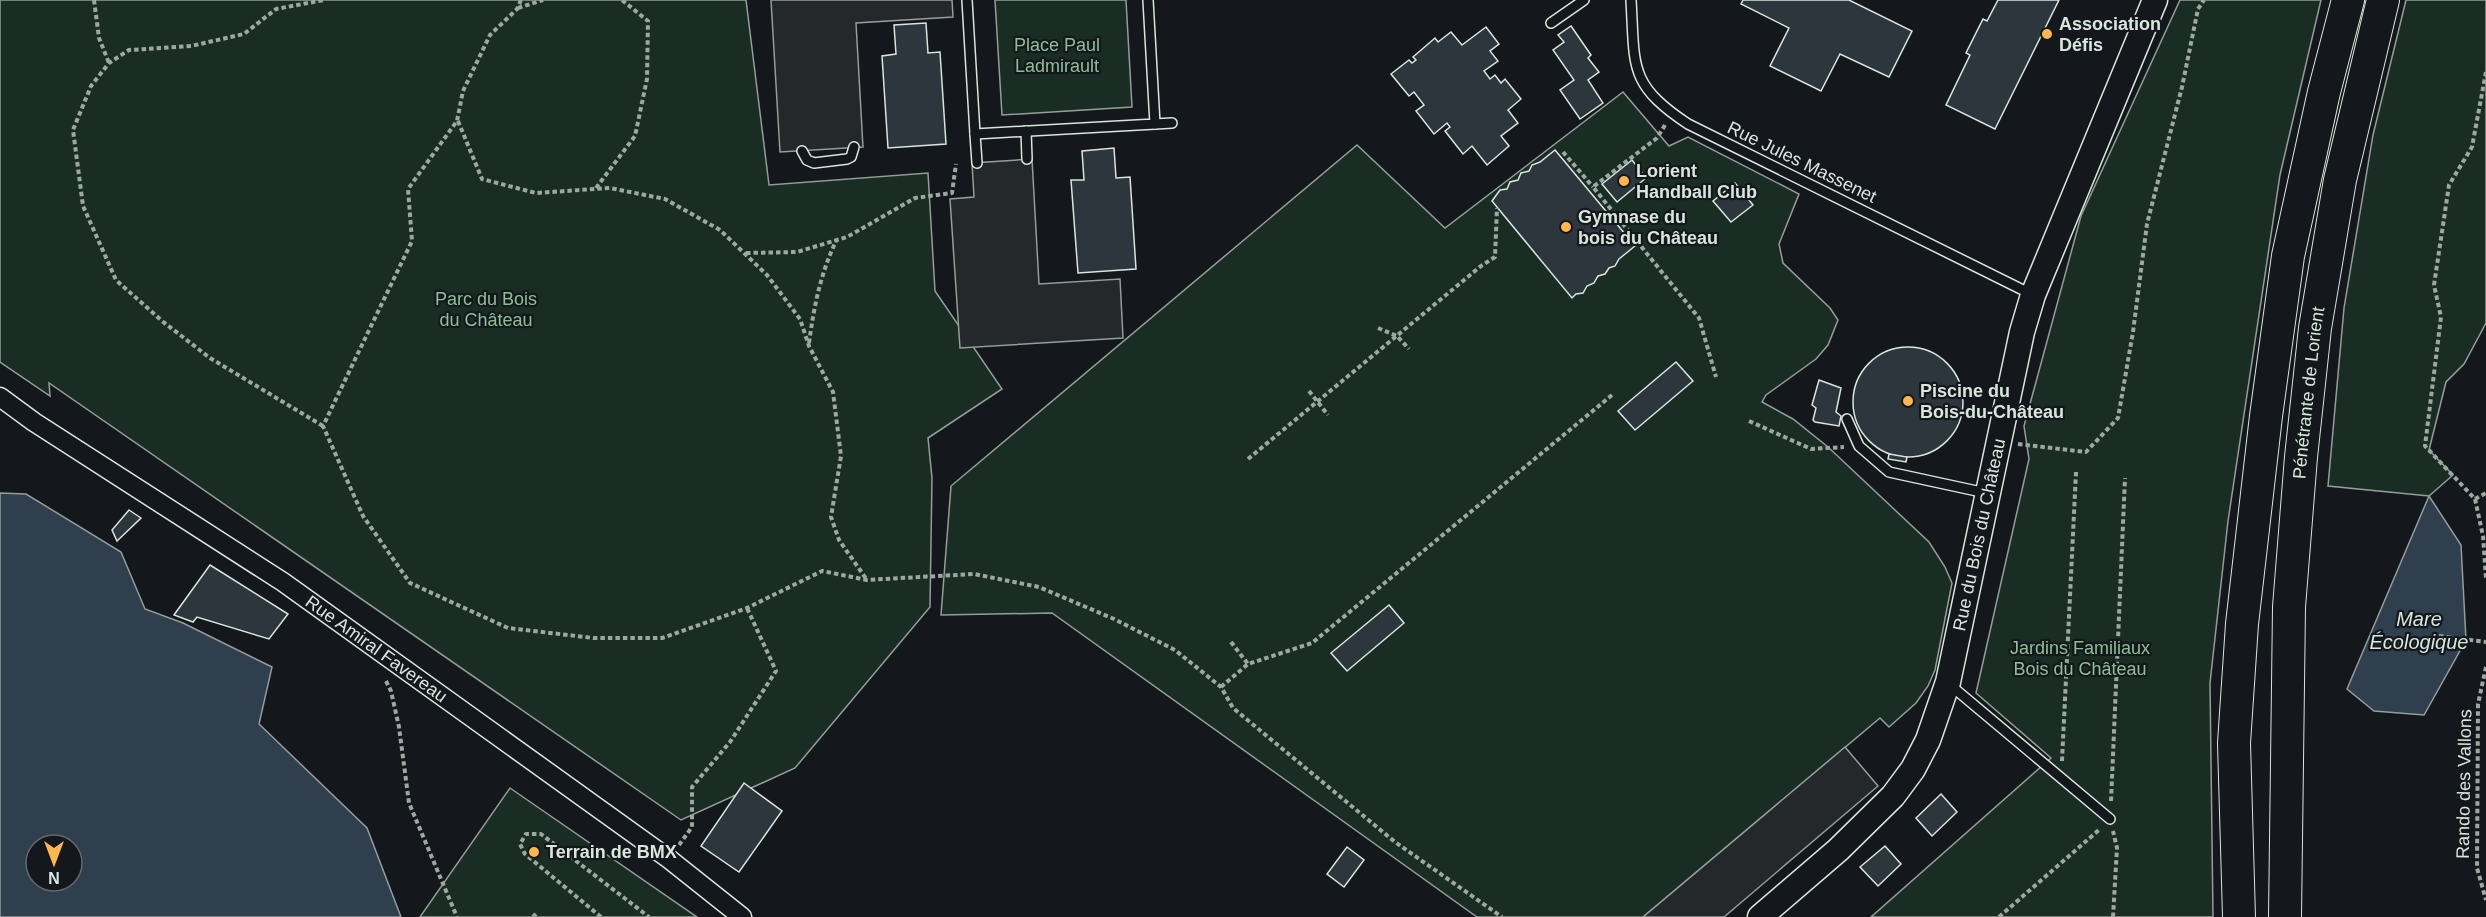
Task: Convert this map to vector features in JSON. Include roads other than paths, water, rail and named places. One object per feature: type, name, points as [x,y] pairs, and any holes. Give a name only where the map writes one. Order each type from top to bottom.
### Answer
[{"type":"highway","points":[[2238,917],[2234,743],[2242,624],[2288,256],[2324,92],[2348,0]]},
{"type":"highway","name":"Pénétrante de Lorient","points":[[2285,793],[2289,607],[2301,457],[2315,328],[2340,180],[2383,0]]},
{"type":"highway","points":[[2242,624],[2250,700],[2256,917]]},
{"type":"highway","points":[[2284,917],[2285,793]]},
{"type":"highway","points":[[2285,793],[2299,873],[2303,917]]},
{"type":"street","name":"Rue du Bois du Château","points":[[1760,917],[1838,850],[1893,796],[1912,769],[1928,740],[1948,682],[2022,332],[2033,295],[2155,0]]},
{"type":"street","name":"Rue Amiral Favereau","points":[[0,397],[34,423],[283,582],[669,859],[742,917]]},
{"type":"lane","points":[[967,0],[977,162]]},
{"type":"lane","points":[[1148,0],[1155,124]]},
{"type":"lane","points":[[1551,23],[1584,0]]},
{"type":"lane","name":"Rue Jules Massenet","points":[[1631,0],[1634,61],[1641,81],[1654,98],[1671,113],[1688,124],[2033,295]]},
{"type":"lane","points":[[975,134],[1172,123]]},
{"type":"lane","points":[[1026,131],[1027,159]]},
{"type":"lane","points":[[802,151],[807,160],[814,163],[848,159],[854,147]]},
{"type":"lane","points":[[1847,419],[1859,446],[1889,472],[1988,494]]},
{"type":"lane","points":[[1948,682],[2061,780],[2110,819]]},
{"type":"water","points":[[0,493],[26,494],[121,552],[145,609],[183,623],[272,667],[259,724],[367,828],[401,917],[0,917]]},
{"type":"water","name":"Mare Écologique","points":[[2429,496],[2461,545],[2466,640],[2424,715],[2374,711],[2347,689]]},
{"type":"place","name":"Association Défis","points":[[2047,34]]},
{"type":"place","name":"Lorient Handball Club","points":[[1624,181]]},
{"type":"place","name":"Gymnase du bois du Château","points":[[1566,227]]},
{"type":"place","name":"Piscine du Bois-du-Château","points":[[1908,401]]},
{"type":"place","name":"Terrain de BMX","points":[[534,852]]},
{"type":"park label","name":"Place Paul Ladmirault","points":[[1057,55]]},
{"type":"park label","name":"Parc du Bois du Château","points":[[486,309]]},
{"type":"park label","name":"Jardins Familiaux Bois du Château","points":[[2080,658]]}]
